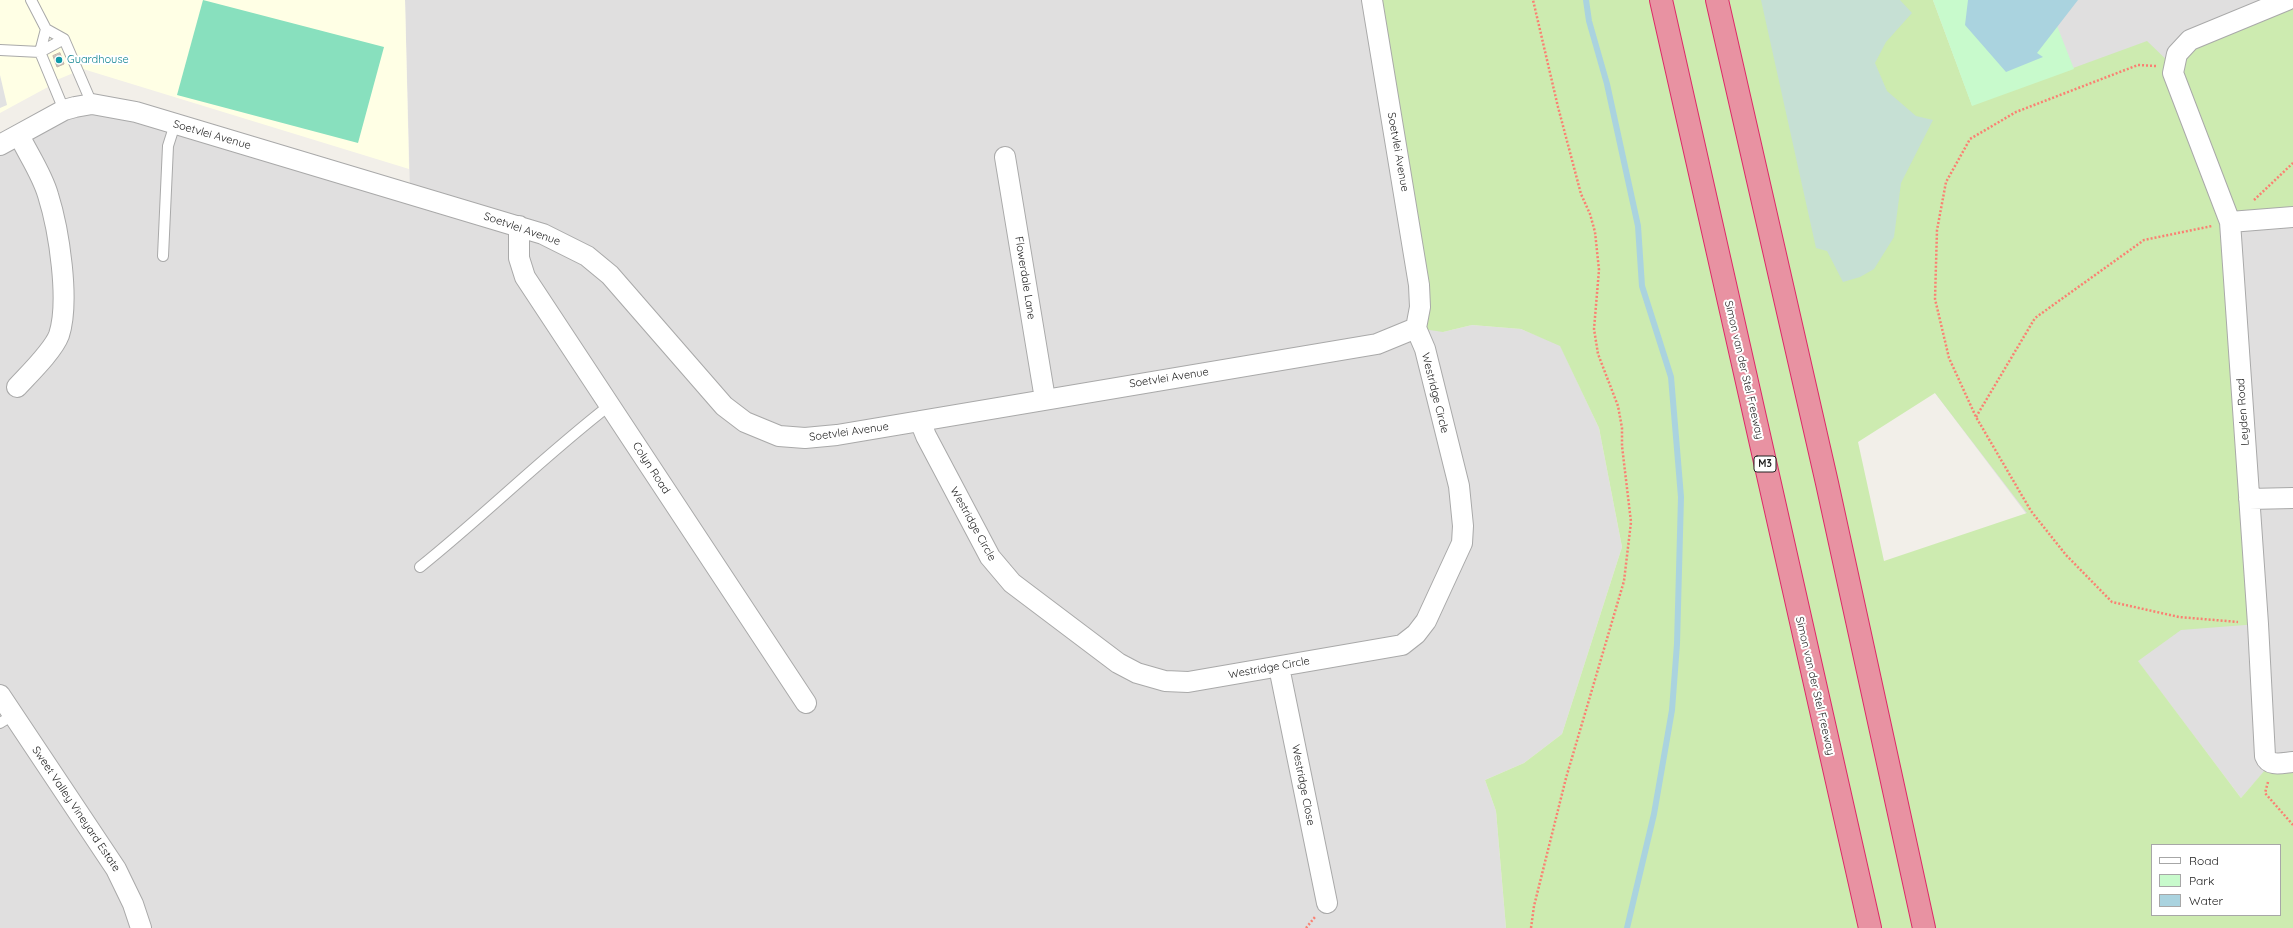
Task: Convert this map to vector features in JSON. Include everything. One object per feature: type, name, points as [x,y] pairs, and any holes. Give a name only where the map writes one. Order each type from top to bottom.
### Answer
[{"type":"highway","name":"Simon van der Stel Freeway","points":[[1661,0],[1870,928]]},
{"type":"highway","points":[[1717,0],[1827,483],[1924,928]]},
{"type":"street","name":"Soetvlei Avenue","points":[[0,145],[64,110],[92,104],[136,112],[519,226],[568,245],[587,256],[610,275],[724,406],[745,422],[779,436],[805,438],[837,435],[1045,398],[1377,344],[1416,328],[1420,306],[1419,285],[1372,0]]},
{"type":"street","points":[[2166,67],[2190,40],[2287,0]]},
{"type":"street","name":"Leyden Road","points":[[2166,67],[2176,83],[2230,222],[2258,624],[2265,756],[2267,761],[2271,764]]},
{"type":"street","points":[[17,387],[40,363],[58,337],[64,307],[60,252],[48,194],[18,135]]},
{"type":"street","name":"Flowerdale Lane","points":[[1005,157],[1045,398]]},
{"type":"street","points":[[2230,222],[2293,217]]},
{"type":"street","name":"Colyn Road","points":[[519,226],[519,258],[525,277],[806,703]]},
{"type":"street","name":"Westridge Circle","points":[[920,421],[926,436],[986,550],[998,569],[1012,583],[1118,663],[1138,673],[1165,681],[1188,682],[1402,645],[1416,634],[1426,621],[1462,543],[1462,509],[1459,486],[1425,349],[1416,328]]},
{"type":"street","points":[[2249,499],[2293,498]]},
{"type":"street","name":"Westridge Close","points":[[1279,667],[1327,903]]},
{"type":"street","name":"Sweet Valley Vineyard Estate","points":[[0,695],[7,719],[116,869],[133,904],[140,928]]},
{"type":"street","points":[[2271,764],[2293,762]]},
{"type":"lane","points":[[31,0],[46,29],[64,39],[92,104]]},
{"type":"lane","points":[[46,29],[40,52],[64,110]]},
{"type":"lane","points":[[0,50],[40,52],[64,39]]},
{"type":"lane","points":[[163,256],[168,146],[175,124]]},
{"type":"lane","points":[[420,567],[466,530],[522,477],[610,405]]},
{"type":"path","points":[[1531,928],[1534,906],[1566,778],[1624,582],[1631,522],[1622,446],[1622,428],[1618,406],[1598,354],[1594,329],[1599,270],[1595,232],[1590,214],[1581,194],[1558,106],[1534,0]]},
{"type":"path","points":[[2166,67],[2138,65],[2016,112],[1970,139],[1946,182],[1937,230],[1935,299],[1949,358],[1976,418],[2031,511],[2066,555],[2112,602],[2178,617],[2258,624]]},
{"type":"path","points":[[2253,200],[2293,163]]},
{"type":"path","points":[[1976,418],[2035,318],[2144,240],[2230,222]]},
{"type":"path","points":[[2271,764],[2265,793],[2293,825]]},
{"type":"shaded area","points":[[0,0],[405,0],[409,169],[83,69],[47,84],[48,87],[0,113]]},
{"type":"shaded area","points":[[405,0],[1372,0],[1443,332],[1472,325],[1521,329],[1560,345],[1599,428],[1622,547],[1562,734],[1524,763],[1485,780],[1496,811],[1506,928],[0,928],[0,145],[75,107],[410,192]]},
{"type":"shaded area","points":[[1761,0],[1900,0],[1912,13],[1886,42],[1875,63],[1887,91],[1916,116],[1933,120],[1901,183],[1894,237],[1874,269],[1860,277],[1843,282],[1827,251],[1816,248]]},
{"type":"shaded area","points":[[1933,0],[2293,0],[2293,762],[2271,764],[2241,798],[1935,393],[1972,105]]},
{"type":"shaded area","points":[[0,75],[7,105],[0,108]]},
{"type":"green space","points":[[203,0],[384,47],[358,143],[177,95]]},
{"type":"green space","points":[[1372,0],[1933,0],[1972,105],[2147,41],[2174,67],[2179,53],[2293,3],[2293,217],[2230,222],[2258,624],[2181,630],[2138,661],[2241,798],[2271,763],[2293,762],[2293,928],[1506,928],[1496,811],[1485,780],[1524,763],[1562,734],[1622,547],[1599,428],[1560,346],[1521,329],[1472,325],[1443,332],[1416,328]],"holes":[[[1935,393],[2027,513],[1884,561],[1858,442]]]},
{"type":"green space","points":[[1933,0],[2074,0],[2054,18],[2074,69],[1972,106]]},
{"type":"water","points":[[1968,0],[2078,0],[2037,53],[2043,57],[2006,72],[1965,25]]},
{"type":"building","name":"Guardhouse","points":[[60,53],[64,64],[57,67],[53,56]]},
{"type":"waterway","points":[[1586,0],[1589,21],[1607,84],[1638,226],[1642,286],[1671,377],[1681,497],[1677,644],[1672,710],[1654,814],[1627,928]]},
{"type":"place","name":"Guardhouse","points":[[59,60]]}]
